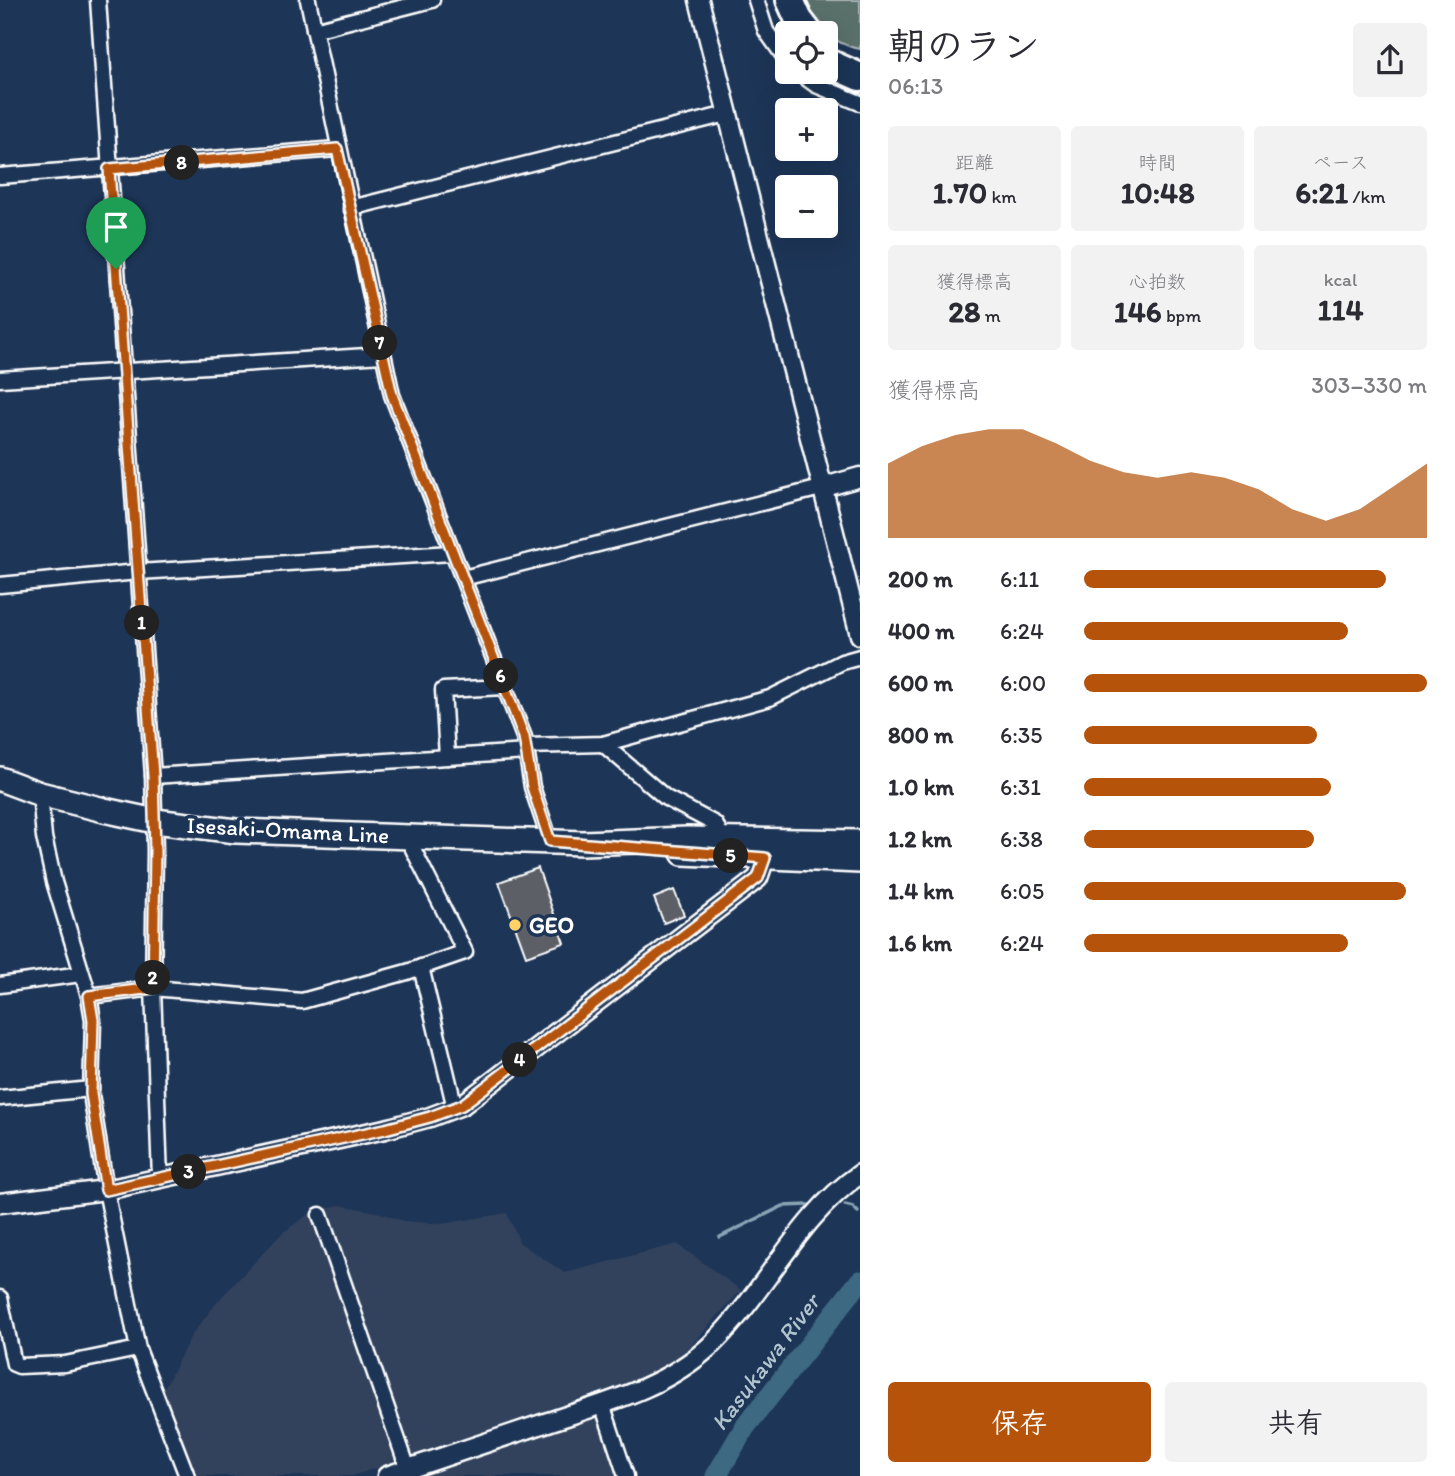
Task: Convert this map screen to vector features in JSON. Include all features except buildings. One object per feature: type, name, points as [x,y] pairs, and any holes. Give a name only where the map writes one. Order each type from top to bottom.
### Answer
[{"type":"highway","points":[[777,0],[787,21]]},
{"type":"highway","points":[[790,0],[800,21]]},
{"type":"highway","points":[[838,53],[860,62]]},
{"type":"highway","points":[[838,67],[860,77]]},
{"type":"main road","name":"Isesaki-Omama Line","points":[[0,779],[40,794],[155,821],[236,831],[550,841],[765,858],[860,861]]},
{"type":"main road","name":"Isesaki-Omama Line","points":[[583,843],[718,839],[860,842]]},
{"type":"street","points":[[98,0],[153,776],[153,988],[160,1178]]},
{"type":"street","points":[[308,0],[337,149],[392,395],[527,749],[532,787],[550,841]]},
{"type":"street","points":[[314,30],[432,0]]},
{"type":"street","points":[[699,0],[860,635]]},
{"type":"street","points":[[756,0],[766,32],[775,44]]},
{"type":"street","points":[[815,84],[860,103]]},
{"type":"street","points":[[351,208],[727,114]]},
{"type":"street","points":[[0,176],[337,149]]},
{"type":"street","points":[[0,379],[383,355]]},
{"type":"street","points":[[463,578],[860,477]]},
{"type":"street","points":[[0,585],[138,572],[452,553]]},
{"type":"street","points":[[153,776],[603,744],[770,698],[842,662],[860,657]]},
{"type":"street","points":[[447,757],[443,690],[505,687]]},
{"type":"street","points":[[603,744],[666,798],[715,824],[719,829],[718,839]]},
{"type":"street","points":[[40,794],[44,837],[54,882],[89,996],[93,1020],[91,1089],[106,1190],[138,1349],[187,1476]]},
{"type":"street","points":[[89,996],[153,988],[302,1001],[465,952],[407,837]]},
{"type":"street","points":[[0,1203],[106,1190],[385,1129],[455,1108],[758,878],[765,858]]},
{"type":"street","points":[[421,967],[455,1108]]},
{"type":"street","points":[[0,985],[81,974]]},
{"type":"street","points":[[0,1098],[91,1089]]},
{"type":"street","points":[[387,1476],[602,1404],[668,1377],[704,1352],[727,1328],[826,1203],[860,1174]]},
{"type":"street","points":[[320,1215],[408,1469]]},
{"type":"street","points":[[0,1298],[14,1364],[19,1366],[52,1366],[138,1349]]},
{"type":"street","points":[[602,1404],[626,1476]]},
{"type":"shaded area","points":[[340,1205],[377,1212],[404,1221],[441,1224],[507,1213],[520,1243],[565,1273],[677,1244],[741,1290],[688,1349],[650,1375],[414,1455],[407,1451],[323,1209]]},
{"type":"shaded area","points":[[313,1211],[397,1456],[392,1463],[352,1476],[193,1476],[162,1392],[191,1336],[217,1302],[282,1233]]},
{"type":"shaded area","points":[[590,1417],[598,1419],[620,1476],[411,1476]]},
{"type":"green space","points":[[803,0],[860,0],[860,49],[838,41],[838,21],[816,21]]},
{"type":"waterway","points":[[720,1237],[783,1206],[809,1205]]},
{"type":"waterway","points":[[845,1205],[858,1212]]},
{"type":"waterway","name":"Kasukawa River","points":[[716,1476],[745,1427],[860,1281]]},
{"type":"place","name":"GEO","points":[[515,925]]},
{"type":"route","points":[[337,149],[392,395],[524,737],[532,787],[550,841],[765,858],[758,878],[462,1105],[385,1129],[106,1190],[91,1094],[93,1020],[89,996],[153,988],[155,851],[153,776],[116,269],[109,169],[337,149]]}]
